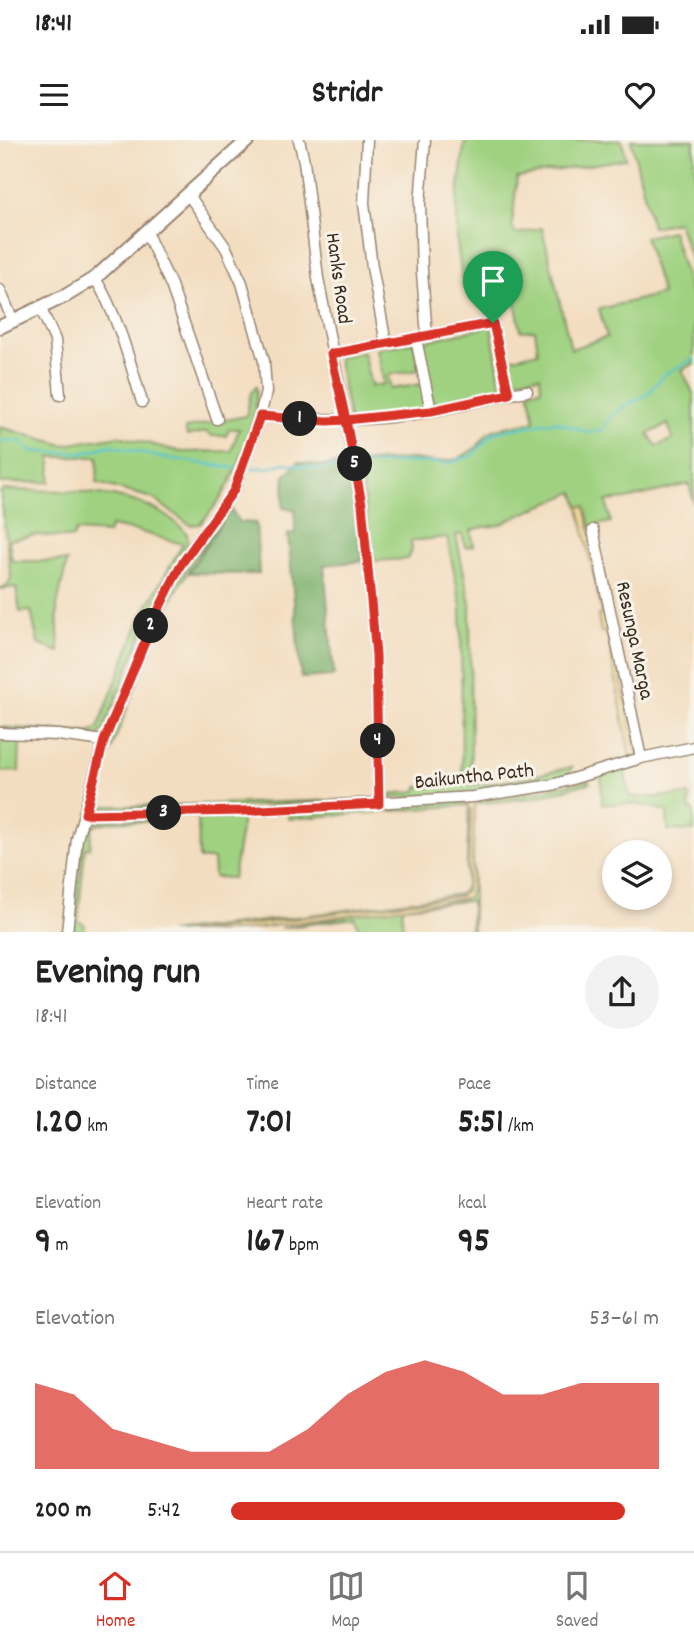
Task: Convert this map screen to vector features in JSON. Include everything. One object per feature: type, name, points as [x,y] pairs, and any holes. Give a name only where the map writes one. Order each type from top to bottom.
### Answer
[{"type":"street","points":[[0,327],[41,309],[94,278],[248,140]]},
{"type":"street","name":"Hanks Road","points":[[299,140],[331,354],[362,504],[376,655],[379,804]]},
{"type":"street","points":[[368,140],[364,203],[386,344]]},
{"type":"street","points":[[425,140],[419,203],[427,336]]},
{"type":"street","points":[[67,932],[77,839],[104,741],[157,613],[180,566],[234,490],[266,392],[265,363],[242,283],[226,248],[188,194]]},
{"type":"street","points":[[146,232],[175,295],[217,419]]},
{"type":"street","points":[[94,278],[116,318],[142,402]]},
{"type":"street","points":[[487,286],[509,394]]},
{"type":"street","points":[[0,290],[13,321]]},
{"type":"street","points":[[41,309],[55,340],[60,395]]},
{"type":"street","points":[[331,354],[493,323]]},
{"type":"street","points":[[416,339],[431,411]]},
{"type":"street","points":[[260,416],[346,420],[431,411],[527,391]]},
{"type":"street","name":"Resunga Marga","points":[[593,530],[641,758]]},
{"type":"street","points":[[0,733],[58,735],[104,741]]},
{"type":"street","name":"Baikuntha Path","points":[[85,814],[243,811],[379,804],[510,793],[552,785],[641,758],[694,747]]},
{"type":"green space","points":[[465,140],[622,140],[626,159],[517,177],[512,226],[516,234],[542,228],[571,349],[607,337],[599,309],[662,294],[645,237],[672,231],[694,305],[694,364],[682,370],[694,395],[694,504],[689,484],[606,501],[611,522],[590,526],[585,506],[579,507],[574,492],[502,524],[471,531],[474,546],[465,547],[462,534],[456,535],[470,603],[471,785],[514,780],[572,767],[568,776],[545,782],[471,794],[385,798],[382,795],[380,775],[383,775],[384,792],[388,794],[417,791],[418,787],[462,785],[461,606],[447,537],[411,541],[412,551],[407,559],[373,561],[359,463],[458,459],[477,447],[488,433],[496,429],[535,421],[529,391],[541,389],[540,376],[508,381],[505,360],[538,352],[535,330],[521,331],[511,281],[463,287],[457,242],[457,201]],"holes":[[[668,424],[673,439],[657,446],[648,434]]]},
{"type":"green space","points":[[631,140],[694,140],[694,270],[678,222],[652,227]]},
{"type":"green space","points":[[491,326],[502,391],[434,410],[420,342]]},
{"type":"green space","points":[[414,342],[419,370],[388,375],[391,389],[423,384],[426,408],[421,414],[350,425],[338,359],[340,356],[363,352],[371,386],[384,384],[377,349]]},
{"type":"green space","points":[[256,386],[252,423],[236,468],[211,512],[200,524],[190,525],[152,498],[97,483],[98,457],[51,457],[50,482],[0,483],[0,427],[64,445],[119,436],[182,452],[231,451],[239,429],[229,429],[226,436],[212,436],[206,432],[187,436],[185,428],[246,416],[251,393]]},
{"type":"green space","points":[[298,462],[323,466],[350,462],[363,561],[324,565],[334,676],[301,678],[288,534],[295,533],[295,509],[283,508],[285,476]]},
{"type":"green space","points":[[0,492],[76,492],[127,499],[170,518],[187,534],[188,544],[151,612],[103,731],[98,736],[0,730],[0,727],[90,733],[98,728],[141,617],[183,544],[111,526],[108,533],[76,531],[73,538],[36,535],[9,540],[12,561],[67,561],[57,606],[59,652],[38,644],[31,611],[20,612],[16,587],[0,589],[8,585],[11,577]]},
{"type":"green space","points":[[232,502],[227,515],[184,578],[160,622],[103,771],[96,796],[98,802],[105,806],[142,806],[376,799],[221,808],[105,809],[93,799],[117,719],[172,589]]},
{"type":"green space","points":[[231,509],[239,522],[256,523],[259,574],[188,573]]},
{"type":"green space","points":[[0,740],[20,740],[19,771],[0,772]]},
{"type":"green space","points":[[624,769],[630,796],[690,795],[689,809],[694,810],[694,831],[668,830],[667,811],[637,804],[602,804],[601,776]]},
{"type":"green space","points":[[588,780],[590,783],[533,798],[475,804],[484,799],[513,796]]},
{"type":"green space","points":[[464,801],[467,805],[288,819],[288,815]]},
{"type":"green space","points":[[469,807],[467,883],[466,891],[460,896],[231,928],[169,932],[460,894],[466,886]]},
{"type":"green space","points":[[243,817],[233,878],[214,877],[213,859],[199,859],[198,819]]},
{"type":"green space","points":[[114,819],[159,822],[114,822],[92,828],[90,848],[85,848],[78,921],[85,925],[84,931],[73,931],[83,834],[93,822]]},
{"type":"green space","points":[[473,846],[473,931],[471,901],[404,907],[403,931],[359,931],[355,918],[281,928],[401,906],[462,900],[469,896]]},
{"type":"sand","points":[[585,506],[639,755],[630,757],[607,632],[601,632],[598,615],[602,614],[579,507]]},
{"type":"sand","points":[[484,799],[475,805],[471,888],[466,898],[238,931],[188,932],[460,896],[466,891],[471,810],[464,801]]},
{"type":"waterway","points":[[358,465],[449,463],[473,455],[493,433],[544,423],[558,422],[588,432],[601,431],[611,417],[626,405],[647,395],[665,374],[694,359]]},
{"type":"waterway","points":[[0,441],[19,441],[32,451],[42,452],[84,453],[110,445],[158,457],[235,468]]},
{"type":"waterway","points":[[252,468],[267,468],[285,463],[318,469],[352,466]]},
{"type":"route","points":[[493,323],[331,354],[346,420],[260,416],[234,490],[180,566],[157,613],[104,741],[85,814],[243,811],[379,804],[376,655],[368,558],[362,504],[346,420],[431,411],[509,394],[493,323]]}]
